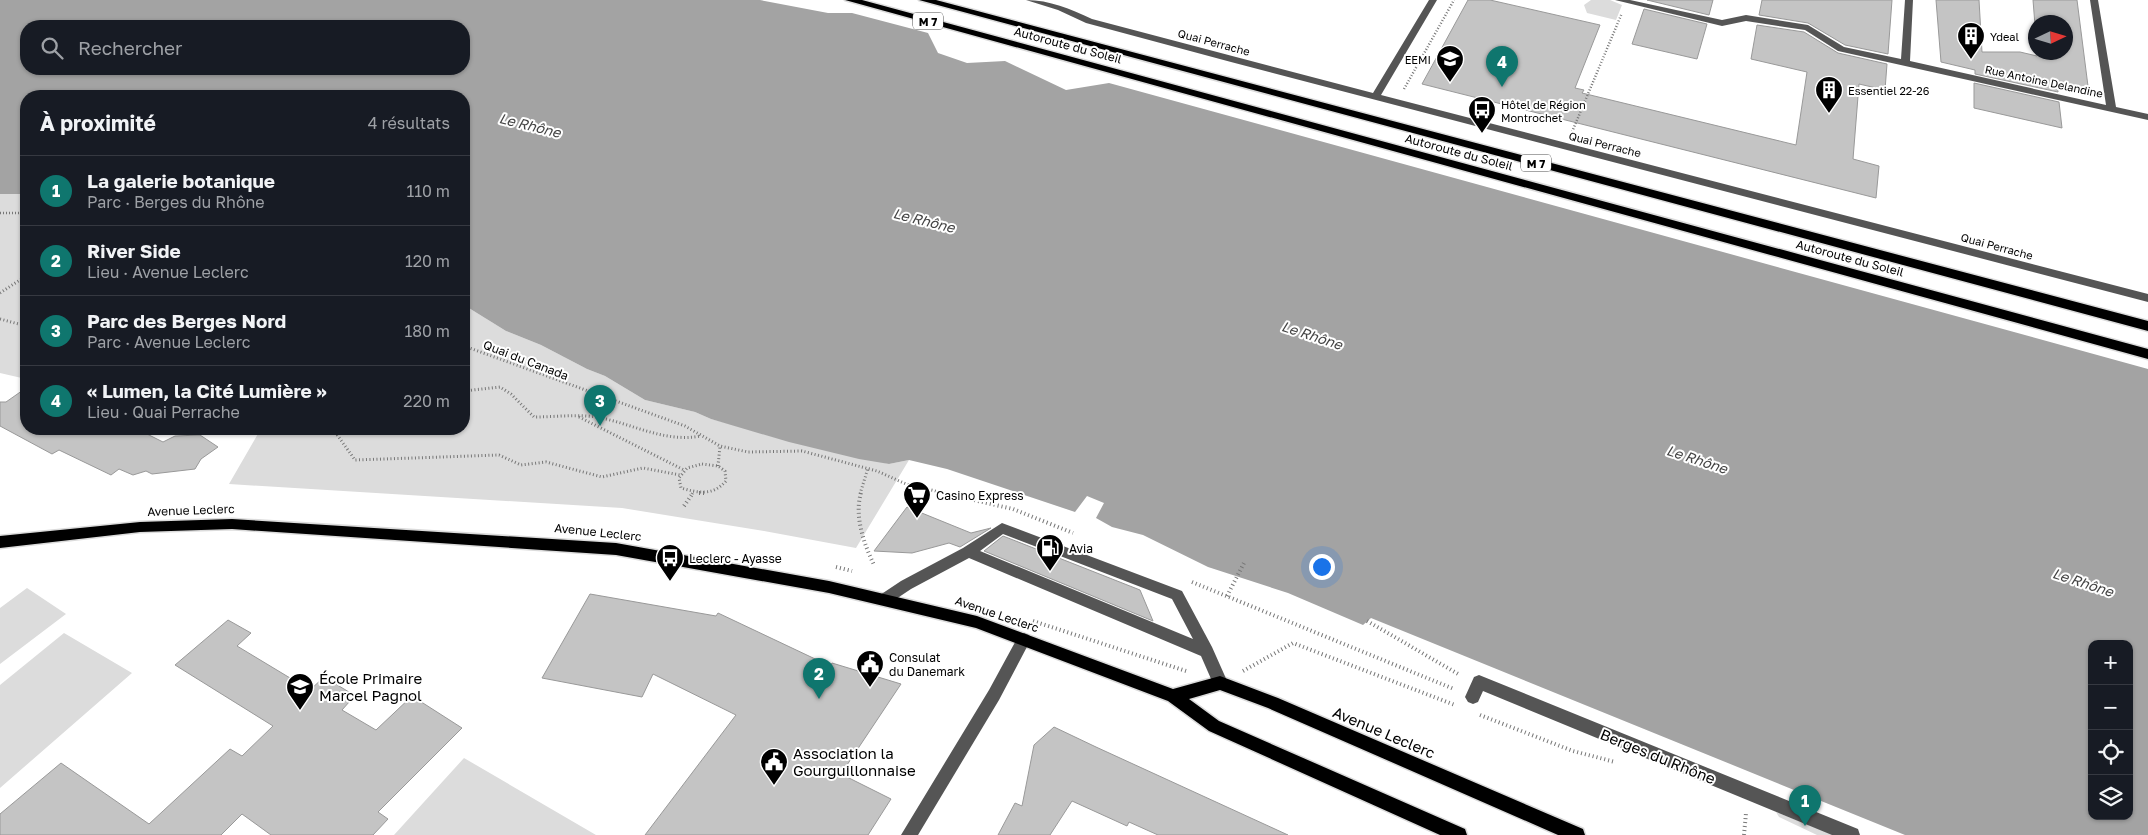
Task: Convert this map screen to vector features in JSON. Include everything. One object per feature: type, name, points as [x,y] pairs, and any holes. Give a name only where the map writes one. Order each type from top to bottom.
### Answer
[{"type":"highway","name":"Autoroute du Soleil","points":[[850,0],[2148,354]]},
{"type":"highway","name":"Autoroute du Soleil","points":[[924,0],[2148,326]]},
{"type":"main road","name":"Avenue Leclerc","points":[[0,542],[140,527],[232,524],[626,550],[723,567],[885,600],[970,620],[1024,639],[1173,696],[1214,726],[1459,835]]},
{"type":"main road","name":"Avenue Leclerc","points":[[1220,683],[1272,703],[1578,835]]},
{"type":"main road","points":[[1173,696],[1220,683]]},
{"type":"street","name":"Quai Perrache","points":[[1030,0],[1060,8],[1089,21],[2148,298]]},
{"type":"street","points":[[1060,8],[1068,0]]},
{"type":"street","points":[[1376,96],[1432,0]]},
{"type":"street","points":[[1905,63],[1909,0]]},
{"type":"street","points":[[2094,0],[2111,108]]},
{"type":"street","name":"Rue Antoine Delandine","points":[[1622,2],[1722,23],[1746,18],[1808,28],[1841,49],[2148,117]]},
{"type":"street","points":[[885,600],[906,585],[968,552],[1002,528],[1177,595],[1207,652],[1220,683]]},
{"type":"street","points":[[968,552],[1207,652]]},
{"type":"street","points":[[908,835],[994,695],[1024,639]]},
{"type":"street","name":"Berges du Rhône","points":[[1475,692],[1479,682],[1852,835]]},
{"type":"path","points":[[1402,92],[1454,0]]},
{"type":"path","points":[[1566,146],[1622,2]]},
{"type":"path","points":[[0,213],[20,213]]},
{"type":"path","points":[[0,294],[20,280]]},
{"type":"path","points":[[0,319],[20,324]]},
{"type":"path","name":"Quai du Canada","points":[[470,348],[685,426],[720,446],[748,452],[802,451],[868,468],[858,502],[864,544],[874,565]]},
{"type":"path","points":[[470,390],[500,387],[511,394],[534,418],[597,417],[680,440],[701,436]]},
{"type":"path","points":[[577,416],[684,470]]},
{"type":"path","points":[[337,435],[355,460],[499,455],[521,465],[546,462],[602,477],[643,468],[680,475]]},
{"type":"path","points":[[718,466],[720,446]]},
{"type":"path","points":[[696,464],[718,466],[725,471],[726,480],[720,488],[709,494],[693,492],[682,488],[678,483],[680,475],[684,470],[696,464]]},
{"type":"path","points":[[684,506],[693,492]]},
{"type":"path","points":[[1227,596],[1245,561]]},
{"type":"path","points":[[1367,621],[1449,667],[1475,692]]},
{"type":"path","points":[[1220,683],[1293,643]]},
{"type":"shaded area","points":[[1591,0],[1610,0],[1622,5],[1616,20],[1587,13],[1584,5]]},
{"type":"shaded area","points":[[0,194],[20,194],[20,378],[0,373]]},
{"type":"shaded area","points":[[470,309],[506,331],[541,345],[587,369],[605,376],[645,400],[695,412],[711,419],[889,464],[909,460],[856,548],[622,508],[229,484],[257,435],[470,435]]},
{"type":"shaded area","points":[[27,588],[66,614],[0,664],[0,608]]},
{"type":"shaded area","points":[[64,633],[132,673],[0,788],[0,685]]},
{"type":"shaded area","points":[[464,758],[596,835],[394,835]]},
{"type":"shaded area","points":[[1776,812],[1834,835],[1817,835],[1779,817]]},
{"type":"water","name":"Le Rhône","points":[[0,0],[760,0],[828,13],[852,13],[928,33],[938,53],[967,63],[1005,61],[1066,90],[1109,83],[2148,369],[2148,835],[1905,835],[1371,618],[1363,625],[1288,593],[1208,567],[1143,535],[1112,527],[1096,518],[1104,503],[1087,496],[1075,512],[947,469],[909,460],[889,464],[859,459],[789,442],[711,419],[695,412],[645,400],[605,376],[587,369],[541,345],[506,331],[470,309],[470,90],[20,90],[20,194],[0,194]]},
{"type":"building","points":[[1468,0],[1490,0],[1600,25],[1575,88],[1584,90],[1582,93],[1796,145],[1807,72],[1751,59],[1757,25],[1804,32],[1838,53],[1887,64],[1885,90],[1859,84],[1853,159],[1879,166],[1876,198],[1422,84]]},
{"type":"building","points":[[1647,0],[1713,0],[1709,15]]},
{"type":"building","points":[[1762,0],[1892,0],[1888,54],[1845,45],[1808,23],[1759,15]]},
{"type":"building","points":[[1936,0],[1979,0],[1982,52],[2020,52],[2028,54],[2028,60],[2073,60],[2073,15],[2034,15],[2033,0],[2077,0],[2089,94],[2058,87],[2058,92],[1975,74],[1975,70],[1941,62]]},
{"type":"building","points":[[1644,9],[1707,24],[1697,59],[1632,44]]},
{"type":"building","points":[[1974,83],[2059,102],[2062,128],[1974,108]]},
{"type":"building","points":[[20,392],[20,435],[149,435],[163,442],[175,436],[200,435],[218,447],[201,459],[195,469],[152,474],[146,471],[133,475],[119,469],[111,475],[59,450],[52,454],[0,426],[0,402],[6,402]]},
{"type":"building","name":"Casino Express","points":[[907,507],[971,533],[991,528],[960,547],[949,543],[912,553],[874,551]]},
{"type":"building","points":[[1003,536],[1140,590],[1153,621],[984,551]]},
{"type":"building","points":[[590,594],[716,616],[718,613],[830,666],[832,663],[901,684],[841,774],[891,799],[868,835],[645,835],[736,715],[653,674],[642,697],[542,678]]},
{"type":"building","points":[[228,620],[251,633],[237,646],[310,690],[324,677],[349,692],[344,697],[350,701],[342,710],[376,730],[412,696],[462,728],[378,812],[388,819],[373,835],[271,835],[242,814],[221,835],[0,835],[0,814],[61,763],[149,824],[230,749],[242,756],[273,726],[175,665]]},
{"type":"building","points":[[1054,727],[1288,835],[1158,835],[1129,822],[1127,826],[1072,801],[1050,835],[998,835],[1015,803],[1022,806],[1034,745]]},
{"type":"place","name":"Ydeal","points":[[1971,60]]},
{"type":"place","name":"EEMI","points":[[1450,83]]},
{"type":"place","name":"« Lumen, la Cité Lumière »","points":[[1502,87]]},
{"type":"place","name":"Essentiel 22-26","points":[[1829,114]]},
{"type":"place","name":"Hôtel de Région Montrochet","points":[[1482,134]]},
{"type":"place","name":"Parc des Berges Nord","points":[[600,426]]},
{"type":"place","name":"Casino Express","points":[[917,519]]},
{"type":"place","name":"Avia","points":[[1050,572]]},
{"type":"place","name":"Leclerc - Ayasse","points":[[670,582]]},
{"type":"place","name":"Consulat du Danemark","points":[[870,688]]},
{"type":"place","name":"River Side","points":[[819,699]]},
{"type":"place","name":"École Primaire Marcel Pagnol","points":[[300,711]]},
{"type":"place","name":"Association la Gourguillonnaise","points":[[774,786]]},
{"type":"place","name":"La galerie botanique","points":[[1805,826]]}]
